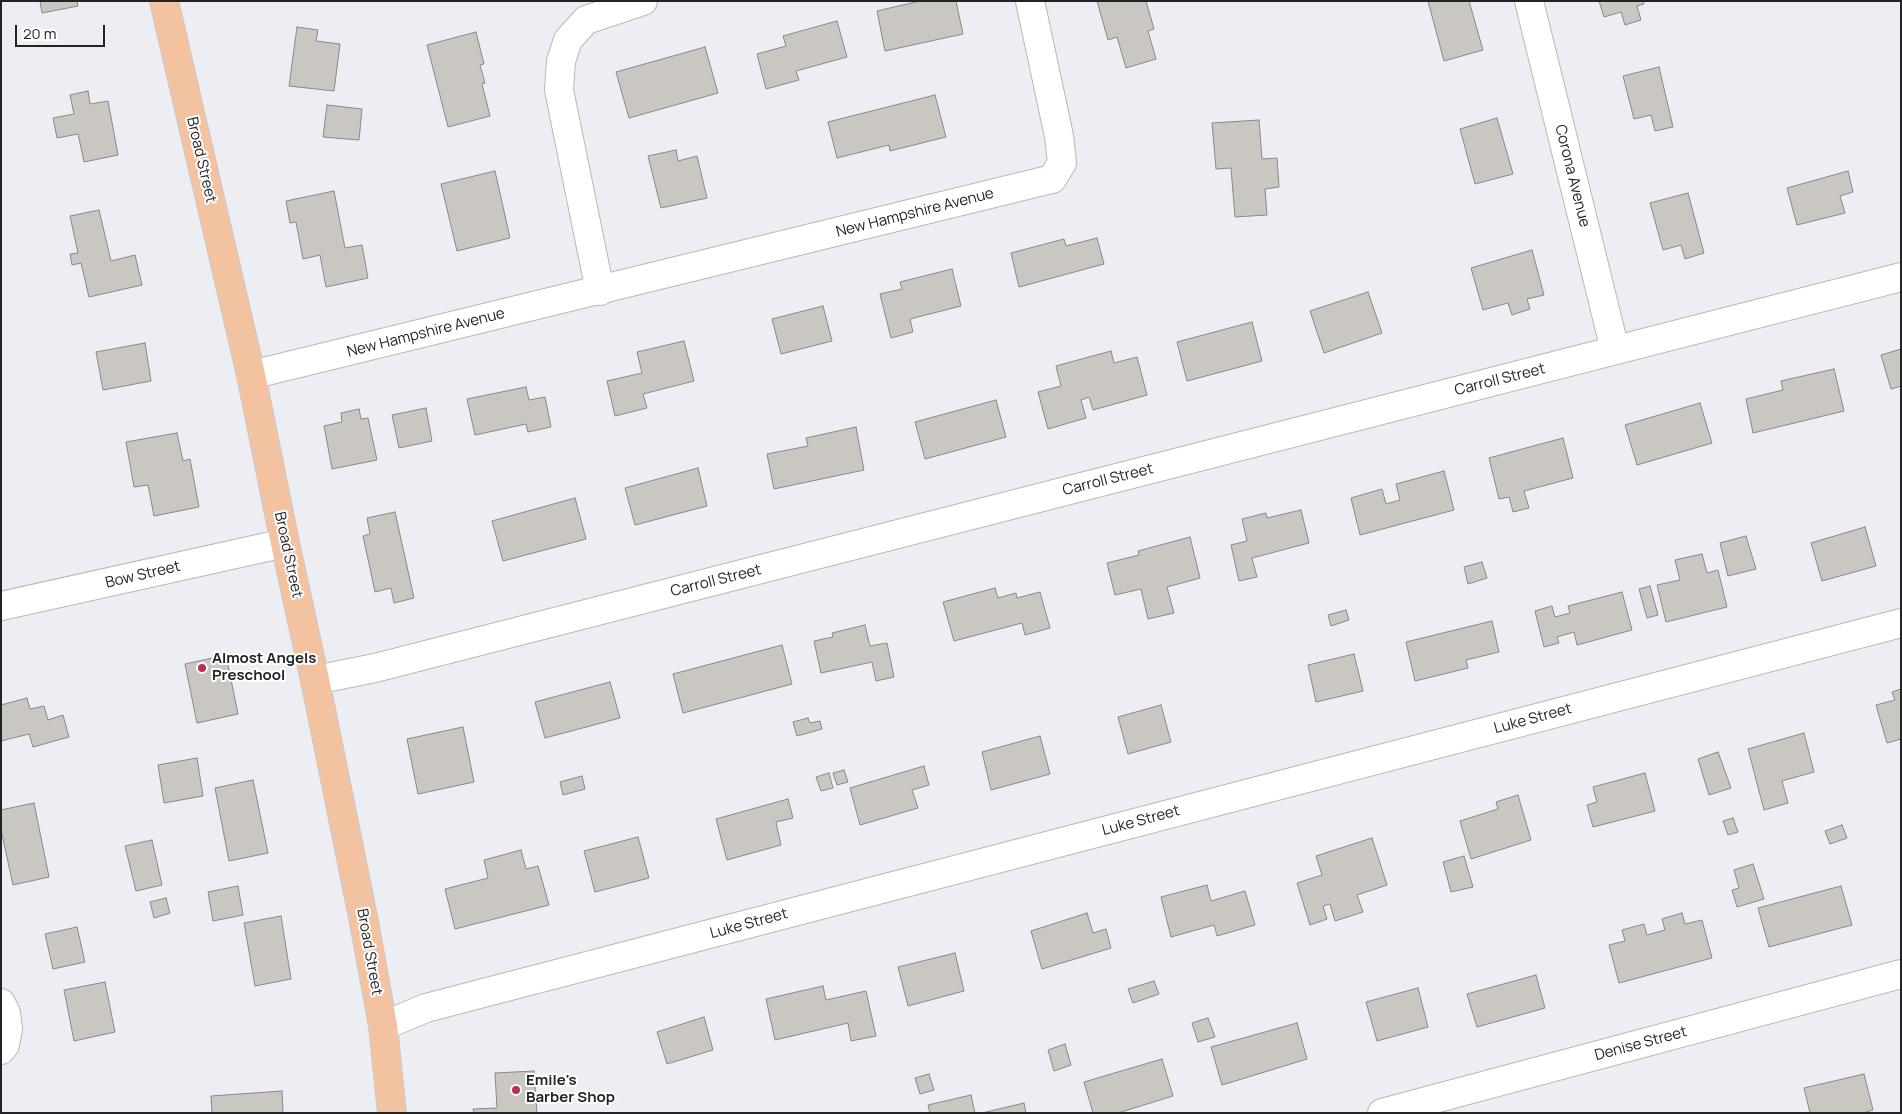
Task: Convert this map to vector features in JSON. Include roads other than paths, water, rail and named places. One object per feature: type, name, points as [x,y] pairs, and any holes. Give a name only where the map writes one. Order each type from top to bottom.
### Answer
[{"type":"main road","name":"Broad Street","points":[[164,1],[251,376],[315,680],[362,912],[382,1026],[392,1113]]},
{"type":"street","points":[[600,291],[559,90],[561,61],[568,40],[586,20],[643,1]]},
{"type":"street","name":"New Hampshire Avenue","points":[[251,376],[1052,179],[1062,163],[1059,136],[1030,1]]},
{"type":"street","name":"Corona Avenue","points":[[1529,1],[1615,350]]},
{"type":"street","name":"Carroll Street","points":[[315,680],[375,668],[1901,277]]},
{"type":"street","name":"Bow Street","points":[[1,606],[285,544]]},
{"type":"street","name":"Luke Street","points":[[382,1026],[426,1008],[1901,623]]},
{"type":"street","name":"Denise Street","points":[[1382,1113],[1901,974]]},
{"type":"street","points":[[1,1003],[6,1013],[8,1029],[1,1050]]},
{"type":"place","name":"Almost Angels Preschool","points":[[202,668]]},
{"type":"place","name":"Emile's Barber Shop","points":[[516,1090]]}]
